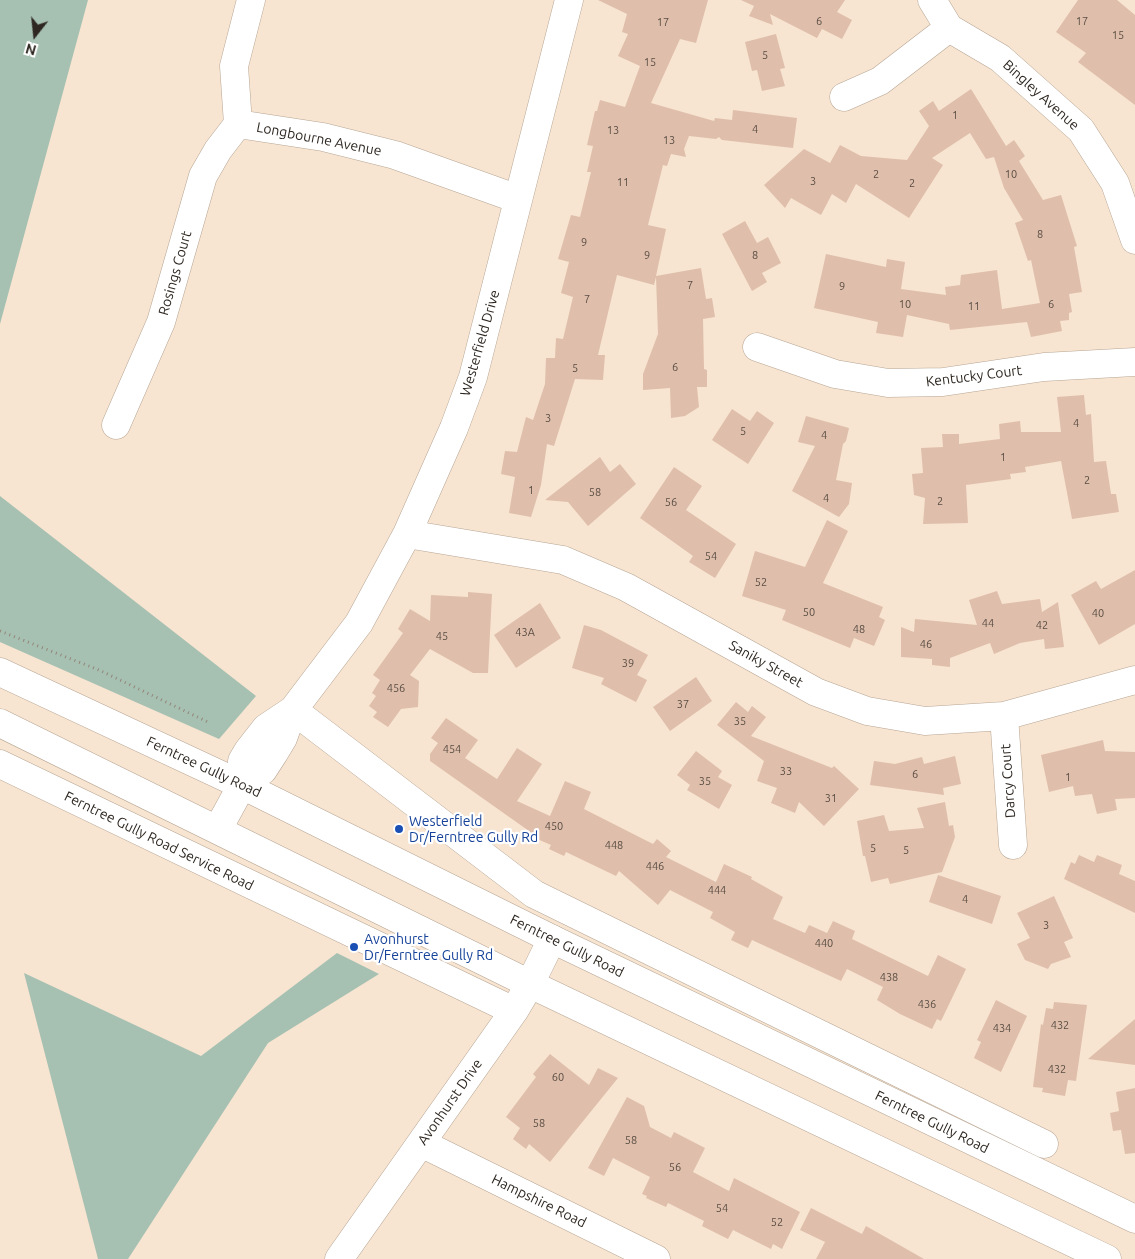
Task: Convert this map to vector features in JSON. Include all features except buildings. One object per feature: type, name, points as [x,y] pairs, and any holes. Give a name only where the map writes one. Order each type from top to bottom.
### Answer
[{"type":"street","name":"Longbourne Avenue","points":[[251,0],[234,66],[238,124],[323,137],[395,155],[518,198]]},
{"type":"street","name":"Westerfield Drive","points":[[218,829],[242,785],[242,761],[248,751],[266,728],[293,710],[359,623],[407,534],[454,428],[473,377],[569,0]]},
{"type":"street","points":[[844,97],[880,81],[948,28],[932,0]]},
{"type":"street","name":"Bingley Avenue","points":[[948,28],[1000,58],[1081,130],[1115,183],[1135,240]]},
{"type":"street","name":"Rosings Court","points":[[116,425],[161,322],[203,176],[218,150],[238,124]]},
{"type":"street","name":"Kentucky Court","points":[[757,347],[835,374],[888,383],[943,382],[1044,367],[1135,362]]},
{"type":"street","name":"Saniky Street","points":[[407,534],[564,560],[626,587],[816,692],[867,711],[925,721],[1004,716],[1135,680]]},
{"type":"street","name":"Ferntree Gully Road","points":[[0,672],[242,785],[552,940],[1135,1220]]},
{"type":"street","points":[[293,710],[534,894],[1044,1144]]},
{"type":"street","name":"Darcy Court","points":[[1004,716],[1013,845]]},
{"type":"street","points":[[0,723],[298,868],[530,984],[1108,1259]]},
{"type":"street","name":"Ferntree Gully Road Service Road","points":[[0,764],[514,1011]]},
{"type":"street","points":[[298,868],[318,917]]},
{"type":"street","name":"Avonhurst Drive","points":[[339,1259],[514,1011],[552,940]]},
{"type":"street","name":"Hampshire Road","points":[[422,1143],[656,1259]]},
{"type":"path","points":[[0,631],[99,670],[210,723]]},
{"type":"green space","points":[[0,0],[88,0],[0,324]]},
{"type":"green space","points":[[0,496],[256,696],[219,739],[0,642]]},
{"type":"green space","points":[[337,953],[379,974],[268,1043],[128,1259],[98,1259],[24,973],[201,1056]]},
{"type":"place","name":"Westerfield Dr/Ferntree Gully Rd","points":[[399,829]]},
{"type":"place","name":"Avonhurst Dr/Ferntree Gully Rd","points":[[354,947]]}]
